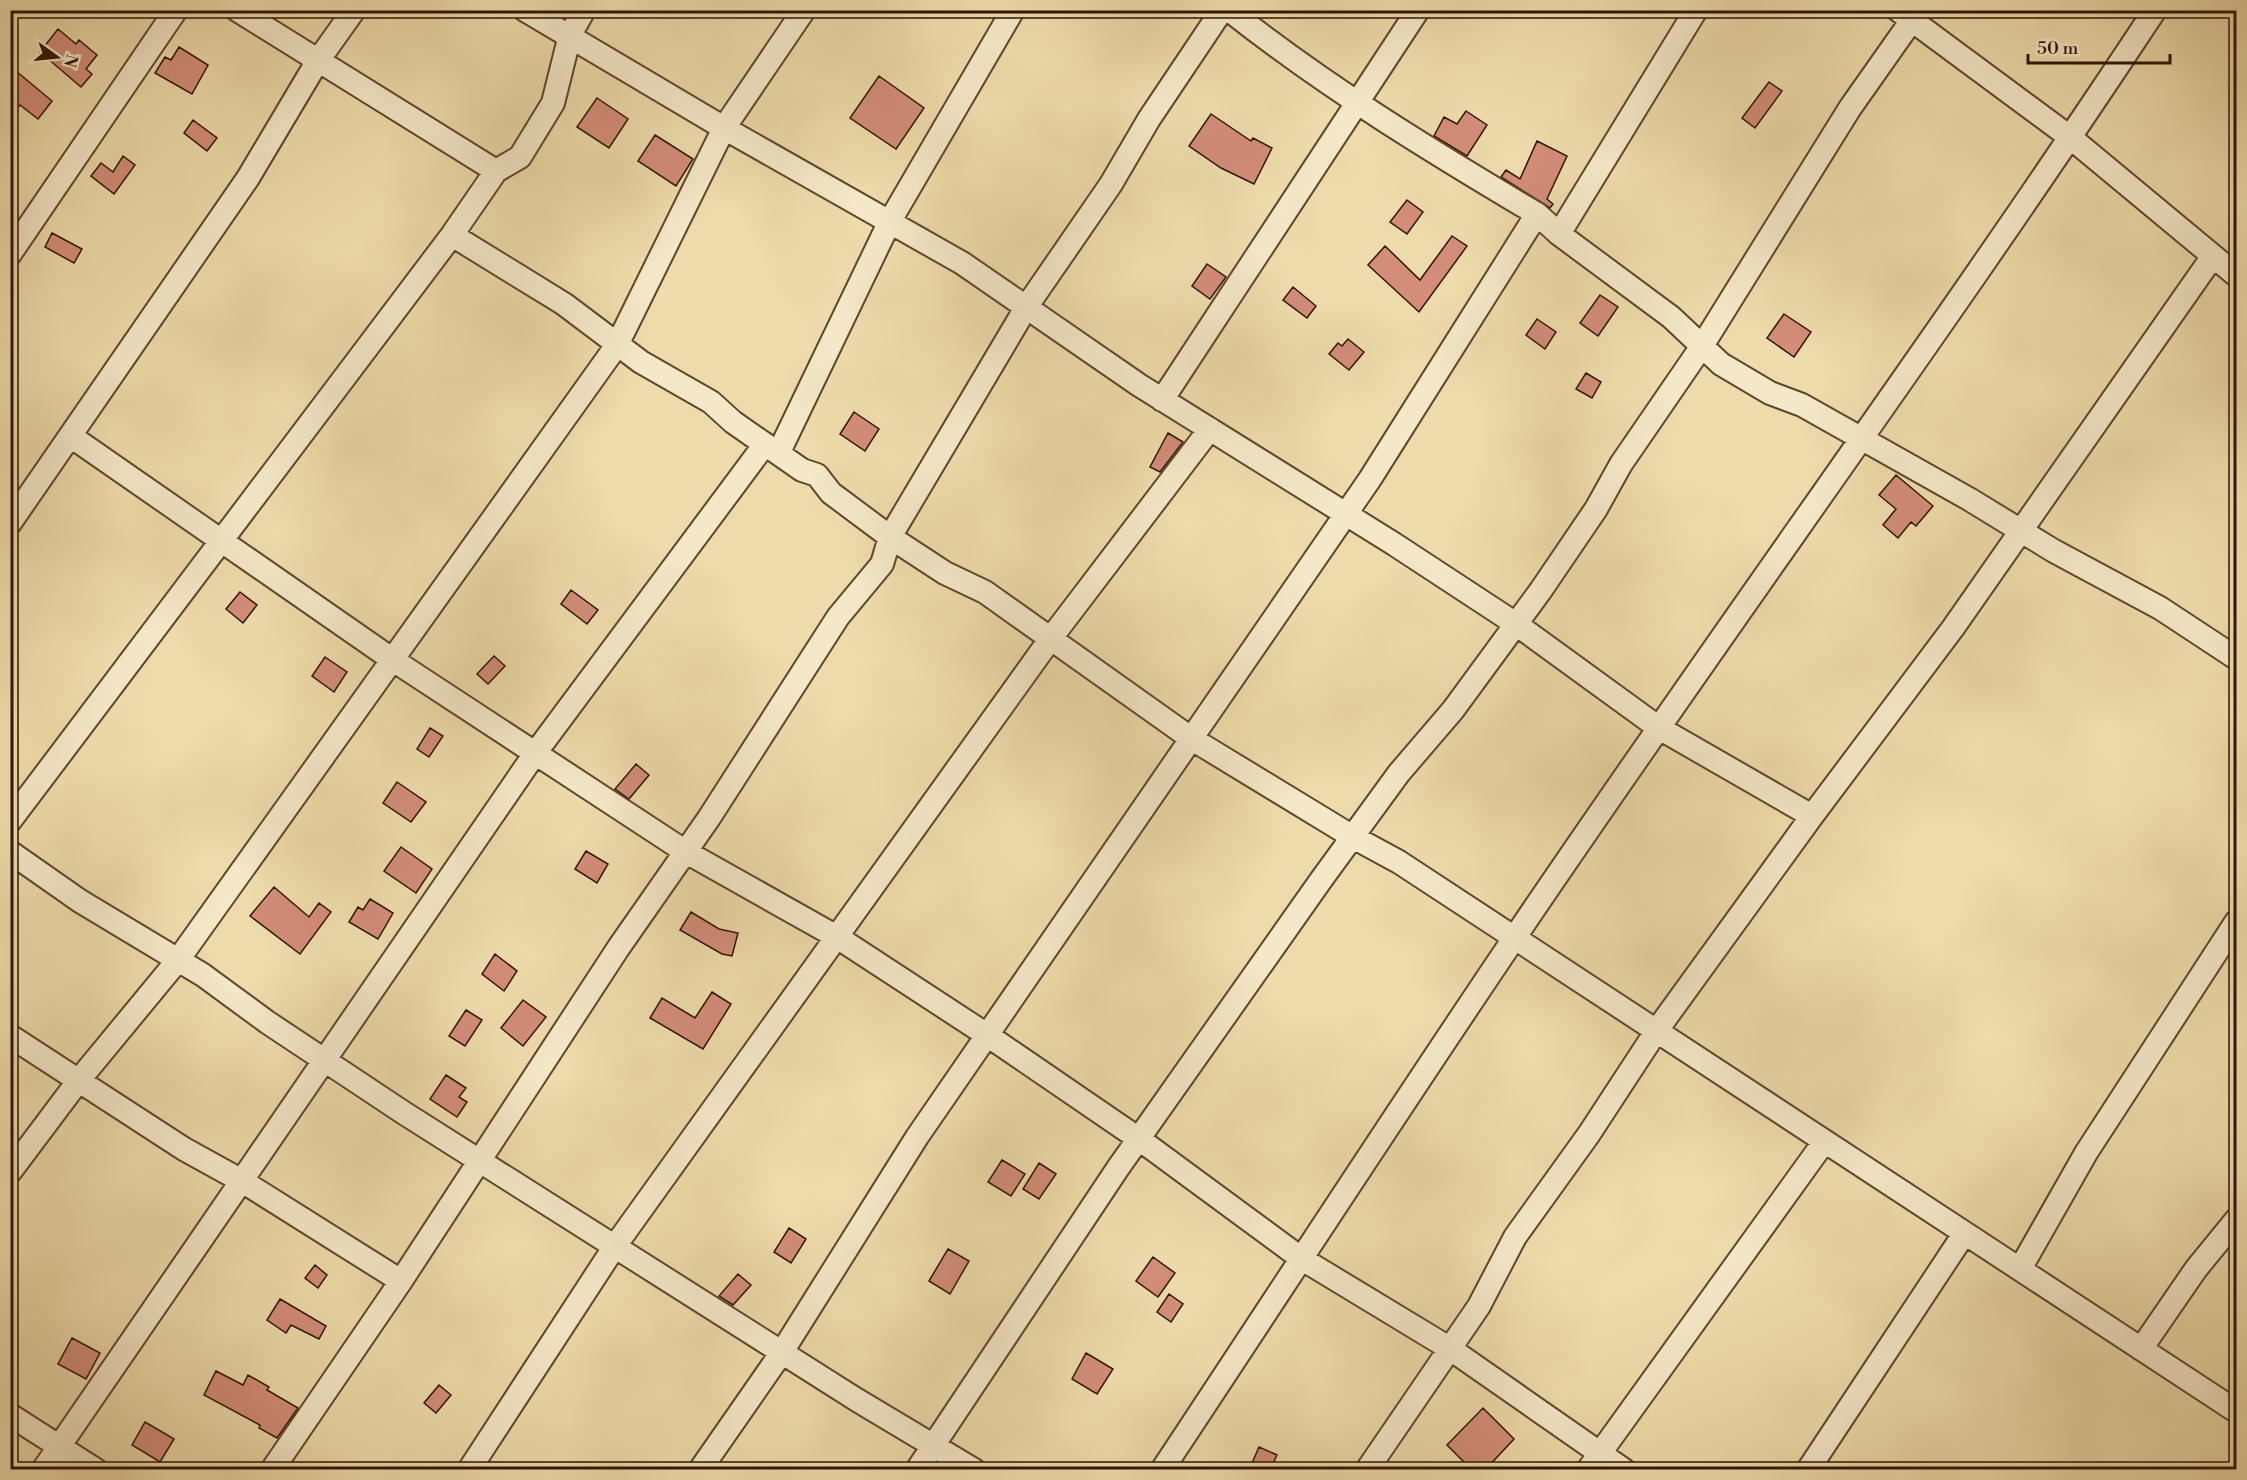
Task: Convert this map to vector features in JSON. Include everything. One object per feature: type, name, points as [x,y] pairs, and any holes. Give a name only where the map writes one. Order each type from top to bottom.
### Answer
[{"type":"street","points":[[10,254],[176,10]]},
{"type":"street","points":[[237,10],[317,62],[496,171]]},
{"type":"street","points":[[10,524],[248,178],[317,62],[354,10]]},
{"type":"street","points":[[525,10],[724,128],[962,263],[1162,400],[1516,624],[1659,728],[1812,816]]},
{"type":"street","points":[[10,821],[452,235],[496,171],[520,157],[553,103],[570,35],[584,10]]},
{"type":"street","points":[[10,1172],[79,1080],[178,960],[618,345],[724,128],[804,10]]},
{"type":"street","points":[[43,1470],[536,752],[772,448],[890,221],[1013,10]]},
{"type":"street","points":[[273,1470],[401,1281],[619,947],[686,852],[838,617],[882,564],[890,537],[1027,306],[1111,183],[1149,119],[1222,10]]},
{"type":"street","points":[[1229,10],[1285,54],[1418,143],[1537,214],[1559,234],[1671,317],[1721,364],[1760,387],[1802,405],[2054,551],[2160,608],[2236,658]]},
{"type":"street","points":[[1162,400],[1418,10]]},
{"type":"street","points":[[1559,234],[1696,10]]},
{"type":"street","points":[[1162,1470],[1515,937],[1860,438],[2071,138],[2155,10]]},
{"type":"street","points":[[917,1470],[1138,1139],[1399,773],[1454,710],[1596,509],[1620,464],[1702,346],[1909,14],[2071,138],[2236,275]]},
{"type":"street","points":[[700,1470],[782,1352],[917,1137],[1345,515],[1537,214]]},
{"type":"street","points":[[452,235],[564,304],[641,362],[711,402],[733,422],[802,470],[817,475],[831,493],[890,537],[945,573],[985,592],[1192,740],[1353,837],[1399,862],[2236,1411]]},
{"type":"street","points":[[1367,1470],[1479,1306],[1515,1236],[1589,1134],[1657,1030],[1812,816],[1953,628],[2213,256]]},
{"type":"street","points":[[469,1470],[615,1246],[1051,638],[1209,429]]},
{"type":"street","points":[[72,437],[393,660],[686,852],[837,937],[987,1035],[1138,1139],[1302,1259],[1449,1348],[1594,1461],[1624,1470]]},
{"type":"street","points":[[10,852],[80,901],[178,960],[479,1161],[974,1470]]},
{"type":"street","points":[[2020,1269],[2086,1153],[2236,922]]},
{"type":"street","points":[[10,1036],[184,1149],[242,1181],[401,1281]]},
{"type":"street","points":[[1594,1461],[1824,1142]]},
{"type":"street","points":[[2141,1349],[2196,1269],[2236,1220]]},
{"type":"street","points":[[1808,1470],[1964,1234]]},
{"type":"street","points":[[10,1415],[96,1470]]},
{"type":"building","points":[[58,29],[76,44],[79,40],[97,55],[86,69],[92,74],[81,87],[40,52]]},
{"type":"building","points":[[179,47],[208,65],[192,94],[155,73],[165,57],[171,60]]},
{"type":"building","points":[[10,66],[52,101],[38,119],[20,105],[10,116]]},
{"type":"building","points":[[879,76],[924,108],[896,149],[850,118]]},
{"type":"building","points":[[1769,82],[1782,91],[1755,128],[1742,118]]},
{"type":"building","points":[[597,98],[628,119],[609,148],[577,127]]},
{"type":"building","points":[[1466,111],[1487,125],[1467,156],[1434,136],[1444,117],[1457,124]]},
{"type":"building","points":[[1211,114],[1251,141],[1253,138],[1272,148],[1254,184],[1221,168],[1189,146]]},
{"type":"building","points":[[193,120],[217,138],[207,151],[184,133]]},
{"type":"building","points":[[655,135],[693,159],[676,186],[638,161]]},
{"type":"building","points":[[1537,141],[1567,156],[1547,199],[1553,204],[1550,208],[1501,177],[1506,170],[1520,179]]},
{"type":"building","points":[[123,156],[135,165],[114,194],[91,176],[101,163],[113,172]]},
{"type":"building","points":[[1407,200],[1423,212],[1407,234],[1390,222]]},
{"type":"building","points":[[52,233],[82,249],[74,263],[45,247]]},
{"type":"building","points":[[1452,236],[1467,246],[1419,312],[1368,265],[1385,246],[1420,280]]},
{"type":"building","points":[[1207,264],[1226,277],[1210,299],[1192,286]]},
{"type":"building","points":[[1293,287],[1316,306],[1307,318],[1283,300]]},
{"type":"building","points":[[1600,295],[1618,307],[1598,336],[1580,323]]},
{"type":"building","points":[[1784,314],[1811,332],[1794,357],[1767,338]]},
{"type":"building","points":[[1537,319],[1556,332],[1545,349],[1526,335]]},
{"type":"building","points":[[1348,339],[1364,352],[1349,370],[1329,354],[1338,343],[1342,346]]},
{"type":"building","points":[[1586,373],[1601,382],[1592,398],[1576,389]]},
{"type":"building","points":[[854,412],[879,429],[865,451],[840,434]]},
{"type":"building","points":[[1168,433],[1183,442],[1160,472],[1150,467]]},
{"type":"building","points":[[1896,475],[1933,506],[1916,526],[1911,522],[1898,538],[1883,525],[1896,509],[1879,495]]},
{"type":"building","points":[[571,590],[598,610],[587,624],[561,604]]},
{"type":"building","points":[[240,592],[257,605],[243,623],[226,609]]},
{"type":"building","points":[[494,656],[505,666],[488,684],[477,674]]},
{"type":"building","points":[[325,657],[347,672],[334,692],[312,676]]},
{"type":"building","points":[[430,728],[443,736],[429,757],[417,749]]},
{"type":"building","points":[[636,764],[649,775],[629,799],[615,789]]},
{"type":"building","points":[[397,782],[426,802],[411,822],[383,803]]},
{"type":"building","points":[[401,847],[432,869],[416,893],[384,871]]},
{"type":"building","points":[[586,851],[608,864],[597,883],[575,869]]},
{"type":"building","points":[[274,887],[309,917],[319,903],[331,912],[300,954],[250,916]]},
{"type":"building","points":[[370,899],[393,913],[378,939],[349,922],[358,907],[363,910]]},
{"type":"building","points":[[691,912],[719,929],[738,933],[732,956],[722,954],[680,930]]},
{"type":"building","points":[[495,954],[517,971],[504,991],[482,974]]},
{"type":"building","points":[[712,992],[731,1004],[703,1049],[650,1018],[662,998],[695,1018]]},
{"type":"building","points":[[523,1000],[546,1017],[523,1046],[501,1028]]},
{"type":"building","points":[[466,1010],[482,1020],[465,1046],[449,1036]]},
{"type":"building","points":[[446,1075],[466,1088],[459,1097],[467,1102],[457,1117],[430,1099]]},
{"type":"building","points":[[1002,1160],[1025,1174],[1011,1196],[988,1182]]},
{"type":"building","points":[[1039,1163],[1056,1174],[1039,1199],[1023,1189]]},
{"type":"building","points":[[789,1228],[806,1239],[791,1263],[774,1252]]},
{"type":"building","points":[[948,1249],[969,1261],[950,1294],[929,1281]]},
{"type":"building","points":[[1153,1257],[1175,1273],[1158,1297],[1136,1281]]},
{"type":"building","points":[[315,1265],[327,1275],[318,1288],[305,1278]]},
{"type":"building","points":[[738,1274],[751,1285],[733,1305],[719,1296]]},
{"type":"building","points":[[1169,1294],[1183,1304],[1171,1322],[1157,1312]]},
{"type":"building","points":[[280,1299],[326,1326],[319,1339],[291,1325],[286,1333],[267,1320]]},
{"type":"building","points":[[72,1338],[100,1353],[86,1379],[58,1364]]},
{"type":"building","points":[[1086,1353],[1113,1369],[1097,1394],[1072,1379]]},
{"type":"building","points":[[216,1371],[243,1385],[248,1375],[269,1387],[267,1390],[298,1408],[277,1438],[259,1428],[260,1425],[204,1395]]},
{"type":"building","points":[[439,1385],[451,1395],[436,1413],[424,1403]]},
{"type":"building","points":[[1483,1408],[1514,1439],[1485,1470],[1472,1470],[1447,1445]]},
{"type":"building","points":[[145,1422],[174,1439],[160,1462],[132,1445]]},
{"type":"building","points":[[1259,1447],[1277,1455],[1270,1470],[1249,1470]]}]
